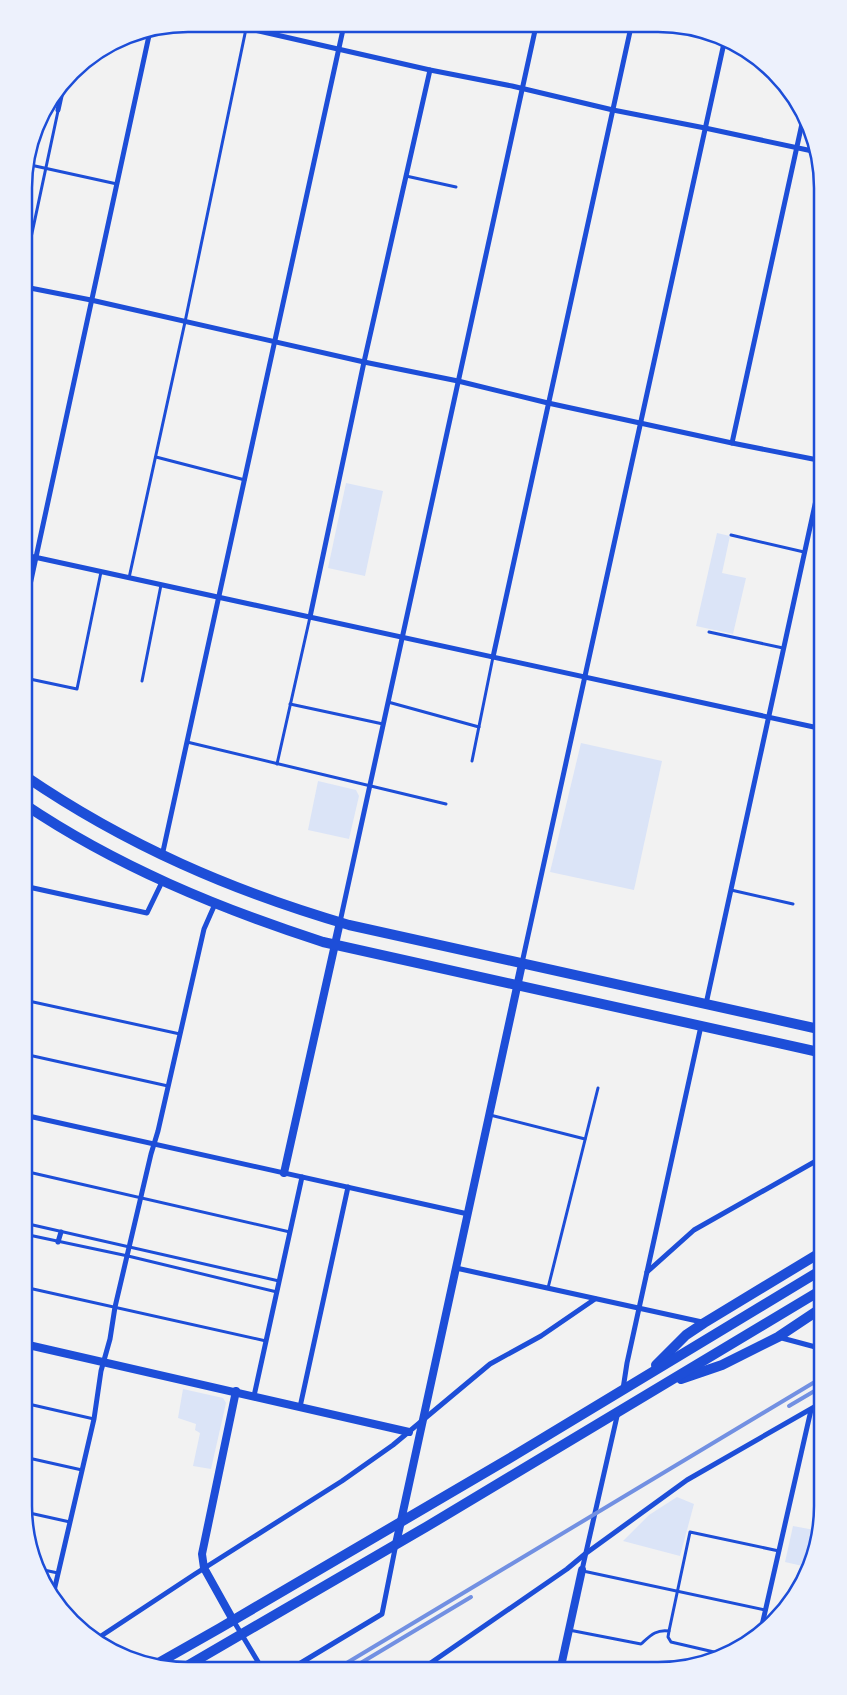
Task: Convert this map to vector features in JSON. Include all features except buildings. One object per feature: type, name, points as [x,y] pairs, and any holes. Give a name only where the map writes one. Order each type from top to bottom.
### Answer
[{"type":"main road","points":[[33,781],[89,817],[162,856],[249,893],[340,922],[814,1028]]},
{"type":"main road","points":[[33,809],[83,840],[162,882],[274,926],[335,945],[814,1051]]},
{"type":"main road","points":[[645,1377],[686,1335],[814,1256]]},
{"type":"main road","points":[[163,1660],[645,1377],[814,1274]]},
{"type":"main road","points":[[194,1662],[814,1294]]},
{"type":"main road","points":[[661,1386],[722,1365],[778,1336],[814,1314]]},
{"type":"street","points":[[274,33],[339,50],[430,70],[809,150]]},
{"type":"street","points":[[162,856],[342,33]]},
{"type":"street","points":[[284,1172],[534,33]]},
{"type":"street","points":[[493,657],[630,33]]},
{"type":"street","points":[[33,573],[149,38]]},
{"type":"street","points":[[302,1662],[382,1614],[489,1115],[723,47]]},
{"type":"street","points":[[310,617],[364,362],[430,70]]},
{"type":"street","points":[[58,110],[60,101]]},
{"type":"street","points":[[732,443],[801,127]]},
{"type":"street","points":[[33,289],[458,381],[548,403],[814,459]]},
{"type":"street","points":[[706,1004],[814,508]]},
{"type":"street","points":[[33,557],[814,728]]},
{"type":"street","points":[[32,888],[148,912],[162,882]]},
{"type":"street","points":[[55,1586],[94,1419],[116,1307],[204,929],[215,904]]},
{"type":"street","points":[[623,1390],[647,1272],[702,1026]]},
{"type":"street","points":[[32,1117],[468,1214]]},
{"type":"street","points":[[647,1272],[694,1230],[814,1162]]},
{"type":"street","points":[[254,1396],[302,1177]]},
{"type":"street","points":[[300,1407],[348,1187]]},
{"type":"street","points":[[58,1242],[61,1232]]},
{"type":"street","points":[[456,1268],[704,1323]]},
{"type":"street","points":[[102,1636],[342,1481],[393,1445],[490,1364],[541,1336],[595,1299]]},
{"type":"street","points":[[778,1336],[814,1345]]},
{"type":"street","points":[[32,1346],[409,1432]]},
{"type":"street","points":[[236,1391],[202,1554],[204,1568],[258,1662]]},
{"type":"street","points":[[431,1662],[567,1569],[584,1554],[687,1480],[814,1408]]},
{"type":"street","points":[[763,1622],[811,1410]]},
{"type":"street","points":[[562,1662],[584,1554],[618,1412]]},
{"type":"lane","points":[[129,578],[246,33]]},
{"type":"lane","points":[[33,229],[58,110]]},
{"type":"lane","points":[[35,166],[117,184]]},
{"type":"lane","points":[[406,176],[456,187]]},
{"type":"lane","points":[[156,457],[245,480]]},
{"type":"lane","points":[[731,535],[804,552]]},
{"type":"lane","points":[[33,680],[76,689],[101,572]]},
{"type":"lane","points":[[142,681],[161,585]]},
{"type":"lane","points":[[277,764],[310,617]]},
{"type":"lane","points":[[709,632],[783,648]]},
{"type":"lane","points":[[472,761],[493,657]]},
{"type":"lane","points":[[388,702],[479,727]]},
{"type":"lane","points":[[290,704],[383,724]]},
{"type":"lane","points":[[187,742],[446,804]]},
{"type":"lane","points":[[730,890],[793,904]]},
{"type":"lane","points":[[32,1002],[180,1034]]},
{"type":"lane","points":[[32,1056],[168,1086]]},
{"type":"lane","points":[[548,1289],[598,1088]]},
{"type":"lane","points":[[489,1115],[585,1139]]},
{"type":"lane","points":[[32,1173],[290,1232]]},
{"type":"lane","points":[[32,1225],[280,1281]]},
{"type":"lane","points":[[32,1236],[128,1256],[277,1292]]},
{"type":"lane","points":[[32,1289],[266,1341]]},
{"type":"lane","points":[[32,1405],[94,1419]]},
{"type":"lane","points":[[32,1459],[82,1470]]},
{"type":"lane","points":[[33,1514],[70,1522]]},
{"type":"lane","points":[[713,1652],[671,1642],[668,1637],[690,1532],[779,1551]]},
{"type":"lane","points":[[582,1570],[766,1610]]},
{"type":"lane","points":[[47,1571],[58,1573]]},
{"type":"lane","points":[[568,1630],[641,1644],[658,1630],[669,1631]]},
{"type":"shaded area","points":[[346,483],[383,491],[365,576],[328,568]]},
{"type":"shaded area","points":[[717,533],[730,536],[722,573],[746,578],[733,634],[696,626]]},
{"type":"shaded area","points":[[581,743],[662,761],[634,890],[550,872]]},
{"type":"shaded area","points":[[318,781],[356,790],[359,796],[349,839],[308,830]]},
{"type":"shaded area","points":[[183,1389],[223,1398],[226,1403],[211,1469],[193,1466],[200,1433],[195,1430],[196,1424],[178,1418]]},
{"type":"shaded area","points":[[677,1497],[694,1504],[680,1556],[623,1541],[649,1515]]},
{"type":"shaded area","points":[[793,1526],[812,1530],[802,1566],[785,1562]]},
{"type":"railway","points":[[348,1662],[814,1382]]},
{"type":"railway","points":[[789,1406],[814,1391]]},
{"type":"railway","points":[[362,1662],[471,1597]]}]
